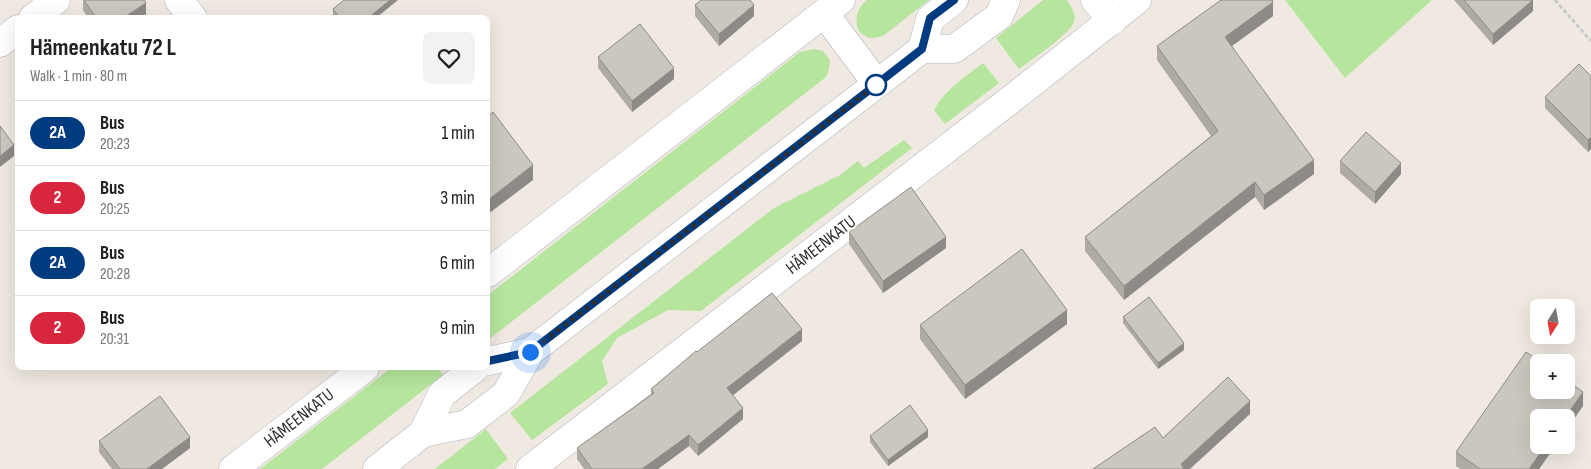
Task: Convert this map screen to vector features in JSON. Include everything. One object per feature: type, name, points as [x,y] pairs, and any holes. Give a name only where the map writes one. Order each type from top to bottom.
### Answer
[{"type":"street","points":[[37,15],[56,0]]},
{"type":"street","points":[[179,0],[191,15]]},
{"type":"street","points":[[423,433],[467,424],[506,394],[530,352],[922,49],[930,18],[954,0]]},
{"type":"street","points":[[922,49],[954,49],[999,16],[1006,0]]},
{"type":"street","points":[[1095,0],[1112,21]]},
{"type":"street","name":"HÄMEENKATU","points":[[536,467],[1137,0]]},
{"type":"street","points":[[490,271],[833,7],[877,84]]},
{"type":"street","points":[[0,43],[15,31]]},
{"type":"street","points":[[490,361],[530,352]]},
{"type":"street","name":"HÄMEENKATU","points":[[233,469],[362,370]]},
{"type":"street","points":[[377,469],[423,433],[442,394],[472,370]]},
{"type":"path","points":[[1555,0],[1591,41]]},
{"type":"green space","points":[[867,0],[929,0],[883,36],[870,38],[859,30],[856,19],[860,9]]},
{"type":"green space","points":[[1043,0],[1067,0],[1074,13],[1074,22],[1065,34],[1019,69],[996,38]]},
{"type":"green space","points":[[1285,0],[1432,0],[1345,78]]},
{"type":"green space","points":[[814,49],[823,51],[830,60],[826,77],[490,338],[490,293],[800,52]]},
{"type":"green space","points":[[983,63],[999,83],[945,124],[934,110],[938,103],[956,84]]},
{"type":"green space","points":[[904,140],[912,148],[701,311],[668,310],[617,338],[602,361],[608,384],[532,440],[510,413],[774,208],[840,175],[858,161],[864,168]]},
{"type":"green space","points":[[388,370],[439,370],[443,375],[322,469],[260,469]]},
{"type":"green space","points":[[486,429],[508,459],[495,469],[435,469]]},
{"type":"building","points":[[84,0],[144,0],[146,3],[128,15],[94,15]]},
{"type":"building","points":[[344,0],[390,0],[372,15],[338,15],[333,9]]},
{"type":"building","points":[[701,0],[750,0],[754,5],[719,34],[695,5]]},
{"type":"building","points":[[1221,0],[1272,0],[1273,2],[1225,37],[1314,160],[1264,195],[1255,182],[1124,286],[1085,237],[1218,131],[1157,46]]},
{"type":"building","points":[[1464,0],[1533,0],[1493,34]]},
{"type":"building","points":[[640,24],[674,68],[632,101],[598,57]]},
{"type":"building","points":[[1579,64],[1591,76],[1591,137],[1588,140],[1545,97]]},
{"type":"building","points":[[493,112],[533,165],[490,198],[490,115]]},
{"type":"building","points":[[0,126],[14,145],[0,156]]},
{"type":"building","points":[[1366,132],[1401,163],[1375,192],[1340,161]]},
{"type":"building","points":[[911,187],[946,237],[883,281],[849,232]]},
{"type":"building","points":[[1022,249],[1067,310],[965,385],[920,325]]},
{"type":"building","points":[[772,293],[802,329],[727,388],[743,408],[698,445],[689,435],[642,469],[592,469],[577,448],[654,393],[651,389],[696,351]]},
{"type":"building","points":[[1149,297],[1184,343],[1158,363],[1123,317]]},
{"type":"building","points":[[1526,352],[1530,355],[1530,399],[1575,399],[1575,386],[1583,392],[1571,409],[1530,409],[1530,454],[1540,454],[1529,469],[1480,469],[1456,452]]},
{"type":"building","points":[[1228,377],[1250,401],[1181,464],[1184,469],[1093,469],[1155,427],[1163,438]]},
{"type":"building","points":[[160,396],[190,437],[147,469],[120,469],[99,441]]},
{"type":"building","points":[[910,405],[928,430],[888,460],[870,436]]},
{"type":"bus line","name":"2A","points":[[490,361],[530,352],[877,84],[922,49],[930,18],[954,0]]},
{"type":"route","points":[[530,352],[876,85]]}]
